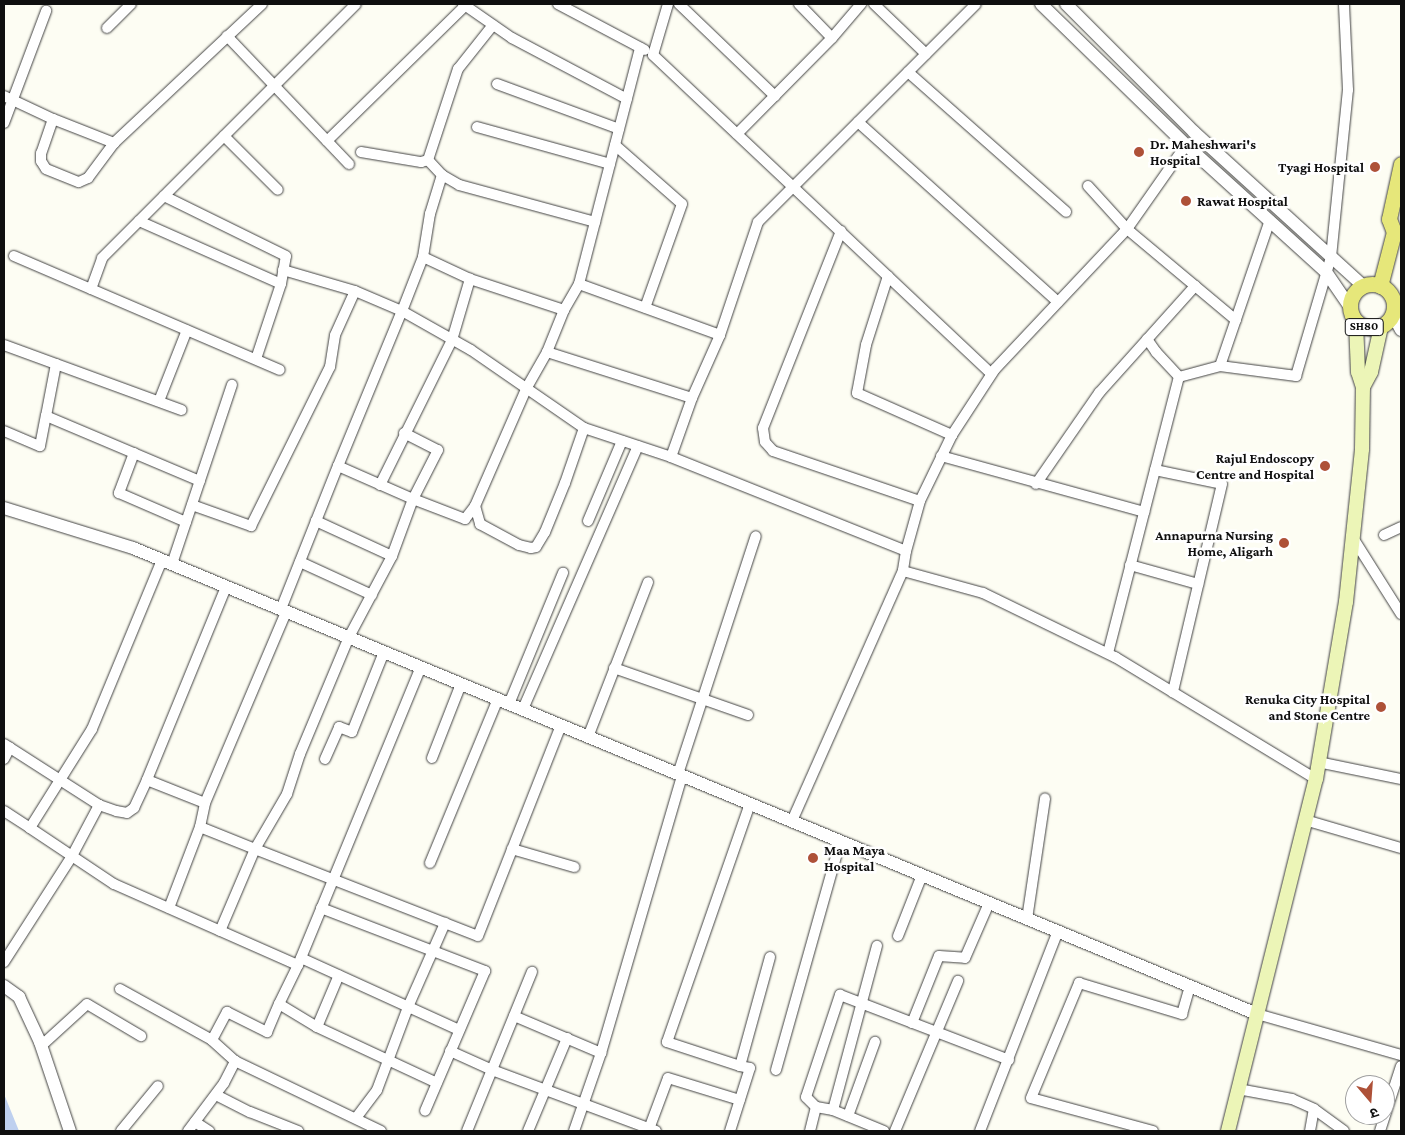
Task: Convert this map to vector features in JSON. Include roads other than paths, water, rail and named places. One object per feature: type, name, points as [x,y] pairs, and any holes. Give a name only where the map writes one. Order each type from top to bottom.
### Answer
[{"type":"main road","points":[[1363,286],[1372,284],[1380,286],[1397,234],[1389,219],[1401,164]]},
{"type":"main road","name":"SH80","points":[[1363,286],[1351,298],[1350,307],[1356,322],[1372,329],[1381,327],[1393,315],[1394,306],[1392,298],[1388,290],[1380,286]]},
{"type":"main road","points":[[1228,1131],[1316,779],[1346,602],[1362,449],[1363,387],[1358,372],[1356,322]]},
{"type":"main road","points":[[1363,387],[1371,372],[1381,327]]},
{"type":"street","points":[[107,28],[131,4]]},
{"type":"street","points":[[53,119],[41,152],[41,161],[46,169],[69,180],[79,182],[88,178],[114,144],[262,4]]},
{"type":"street","points":[[91,289],[102,258],[356,4]]},
{"type":"street","points":[[558,4],[653,54],[992,374]]},
{"type":"street","points":[[653,54],[668,4]]},
{"type":"street","points":[[679,4],[775,96]]},
{"type":"street","points":[[799,4],[832,38]]},
{"type":"street","points":[[737,134],[832,38],[861,4]]},
{"type":"street","points":[[874,4],[926,54]]},
{"type":"street","points":[[671,457],[692,398],[720,335],[758,222],[976,4]]},
{"type":"street","points":[[1041,4],[1186,145],[1326,272],[1350,307]]},
{"type":"street","points":[[1066,4],[1194,132],[1363,286]]},
{"type":"street","points":[[1179,377],[1220,366],[1296,376],[1331,257],[1348,90],[1344,4]]},
{"type":"street","points":[[327,141],[464,5],[512,38],[627,99]]},
{"type":"street","points":[[4,123],[8,98],[46,11]]},
{"type":"street","points":[[428,160],[458,69],[493,25]]},
{"type":"street","points":[[228,36],[349,164]]},
{"type":"street","points":[[338,466],[413,499],[465,519],[475,506],[526,389],[547,352],[564,310],[579,284],[640,48]]},
{"type":"street","points":[[908,72],[1066,212]]},
{"type":"street","points":[[497,84],[619,129]]},
{"type":"street","points":[[8,98],[114,144]]},
{"type":"street","points":[[858,122],[1058,302]]},
{"type":"street","points":[[477,127],[610,164]]},
{"type":"street","points":[[224,136],[278,190]]},
{"type":"street","points":[[615,145],[682,204],[645,308]]},
{"type":"street","points":[[792,821],[903,571],[906,551],[920,501],[952,436],[992,374],[1127,229],[1186,145]]},
{"type":"street","points":[[361,152],[420,162],[428,160]]},
{"type":"street","points":[[428,160],[442,175],[459,185],[595,222]]},
{"type":"street","points":[[169,908],[200,827],[205,803],[284,610],[316,521],[423,257],[430,214],[442,175]]},
{"type":"street","points":[[1088,186],[1127,229],[1236,320]]},
{"type":"street","points":[[164,196],[286,256],[281,284],[256,360]]},
{"type":"street","points":[[1220,366],[1270,220]]},
{"type":"street","points":[[139,221],[281,284]]},
{"type":"street","points":[[841,231],[763,428],[765,442],[773,451],[920,501]]},
{"type":"street","points":[[14,256],[280,370]]},
{"type":"street","points":[[423,257],[470,279],[564,310]]},
{"type":"street","points":[[283,270],[356,291],[402,311],[452,340],[584,428],[671,457],[906,551]]},
{"type":"street","points":[[888,276],[866,345],[857,393],[952,436]]},
{"type":"street","points":[[380,485],[404,433],[452,340],[470,279]]},
{"type":"street","points":[[579,284],[720,335]]},
{"type":"street","points":[[1036,484],[1099,393],[1195,286]]},
{"type":"street","points":[[192,505],[251,526],[330,367],[335,335],[356,291]]},
{"type":"street","points":[[1393,315],[1401,330]]},
{"type":"street","points":[[159,401],[187,330]]},
{"type":"street","points":[[1148,339],[1156,352],[1179,377]]},
{"type":"street","points":[[4,345],[182,410]]},
{"type":"street","points":[[547,352],[692,398]]},
{"type":"street","points":[[4,431],[40,446],[56,364]]},
{"type":"street","points":[[1108,653],[1179,377]]},
{"type":"street","points":[[30,828],[92,729],[186,522],[232,385]]},
{"type":"street","points":[[46,416],[200,481]]},
{"type":"street","points":[[475,506],[480,524],[519,545],[531,548],[536,546],[545,532],[565,483],[584,428]]},
{"type":"street","points":[[220,931],[255,849],[287,794],[300,754],[349,637],[392,556],[413,499],[438,450],[404,433]]},
{"type":"street","points":[[588,521],[622,441]]},
{"type":"street","points":[[523,709],[638,446]]},
{"type":"street","points":[[134,453],[119,493],[186,522]]},
{"type":"street","points":[[941,456],[1036,484],[1144,512]]},
{"type":"street","points":[[1155,470],[1222,484],[1172,692]]},
{"type":"street","points":[[4,508],[133,548],[792,821],[840,843],[989,902],[1257,1014],[1401,1055]]},
{"type":"street","points":[[316,521],[392,556]]},
{"type":"street","points":[[1384,535],[1401,527]]},
{"type":"street","points":[[574,1131],[601,1052],[702,699],[756,536]]},
{"type":"street","points":[[1353,538],[1401,614]]},
{"type":"street","points":[[300,562],[372,595]]},
{"type":"street","points":[[1130,565],[1198,584]]},
{"type":"street","points":[[903,571],[983,592],[1108,653],[1316,779]]},
{"type":"street","points":[[430,863],[564,573]]},
{"type":"street","points":[[588,736],[648,582]]},
{"type":"street","points":[[4,759],[7,746],[99,804],[127,813],[134,808],[226,587]]},
{"type":"street","points":[[325,759],[339,727],[352,732],[384,652]]},
{"type":"street","points":[[212,1040],[228,1012],[266,1032],[322,908],[421,667]]},
{"type":"street","points":[[614,668],[748,715]]},
{"type":"street","points":[[432,758],[461,684]]},
{"type":"street","points":[[200,827],[478,936],[561,725]]},
{"type":"street","points":[[1318,762],[1401,779]]},
{"type":"street","points":[[147,780],[205,803]]},
{"type":"street","points":[[1027,919],[1044,798]]},
{"type":"street","points":[[4,962],[72,856],[99,804]]},
{"type":"street","points":[[733,1130],[750,1068],[667,1042],[750,804]]},
{"type":"street","points":[[4,811],[114,884],[220,931],[299,962],[339,975],[460,1030]]},
{"type":"street","points":[[1305,820],[1401,846]]},
{"type":"street","points":[[776,1070],[840,843]]},
{"type":"street","points":[[512,849],[574,867]]},
{"type":"street","points":[[898,936],[922,875]]},
{"type":"street","points":[[912,1022],[939,956],[965,958],[989,902]]},
{"type":"street","points":[[322,908],[485,971],[425,1110]]},
{"type":"street","points":[[356,1118],[376,1090],[408,1007],[445,923]]},
{"type":"street","points":[[980,1131],[1058,931]]},
{"type":"street","points":[[832,1110],[877,946]]},
{"type":"street","points":[[740,1066],[770,957]]},
{"type":"street","points":[[471,1130],[492,1070],[532,972]]},
{"type":"street","points":[[317,1027],[339,975]]},
{"type":"street","points":[[895,1131],[958,981]]},
{"type":"street","points":[[1154,1131],[1131,1128],[1031,1098],[1079,983],[1182,1014],[1190,986]]},
{"type":"street","points":[[4,986],[19,997],[41,1046],[70,1131]]},
{"type":"street","points":[[120,989],[212,1040],[235,1061],[382,1131]]},
{"type":"street","points":[[884,1131],[832,1110],[816,1107],[806,1097],[840,995],[1009,1060]]},
{"type":"street","points":[[41,1046],[87,1004],[141,1036]]},
{"type":"street","points":[[279,1004],[317,1027],[437,1083]]},
{"type":"street","points":[[514,1016],[601,1052]]},
{"type":"street","points":[[528,1131],[567,1038]]},
{"type":"street","points":[[848,1116],[876,1042]]},
{"type":"street","points":[[450,1051],[492,1070],[652,1130],[668,1078],[740,1100]]},
{"type":"street","points":[[188,1131],[216,1095],[235,1061]]},
{"type":"street","points":[[1380,1131],[1401,1066]]},
{"type":"street","points":[[121,1131],[158,1086]]},
{"type":"street","points":[[1238,1089],[1292,1099],[1314,1109],[1342,1131]]},
{"type":"street","points":[[216,1095],[250,1112],[298,1131]]},
{"type":"street","points":[[810,1131],[816,1107]]},
{"type":"street","points":[[1310,1131],[1314,1109]]},
{"type":"street","points":[[195,1122],[209,1131]]},
{"type":"water","points":[[4,1094],[19,1131],[4,1131]]},
{"type":"place","name":"Dr. Maheshwari's Hospital","points":[[1139,152]]},
{"type":"place","name":"Tyagi Hospital","points":[[1375,167]]},
{"type":"place","name":"Rawat Hospital","points":[[1186,201]]},
{"type":"place","name":"Rajul Endoscopy Centre and Hospital","points":[[1325,466]]},
{"type":"place","name":"Annapurna Nursing Home, Aligarh","points":[[1284,543]]},
{"type":"place","name":"Renuka City Hospital and Stone Centre","points":[[1381,707]]},
{"type":"place","name":"Maa Maya Hospital","points":[[813,858]]}]
